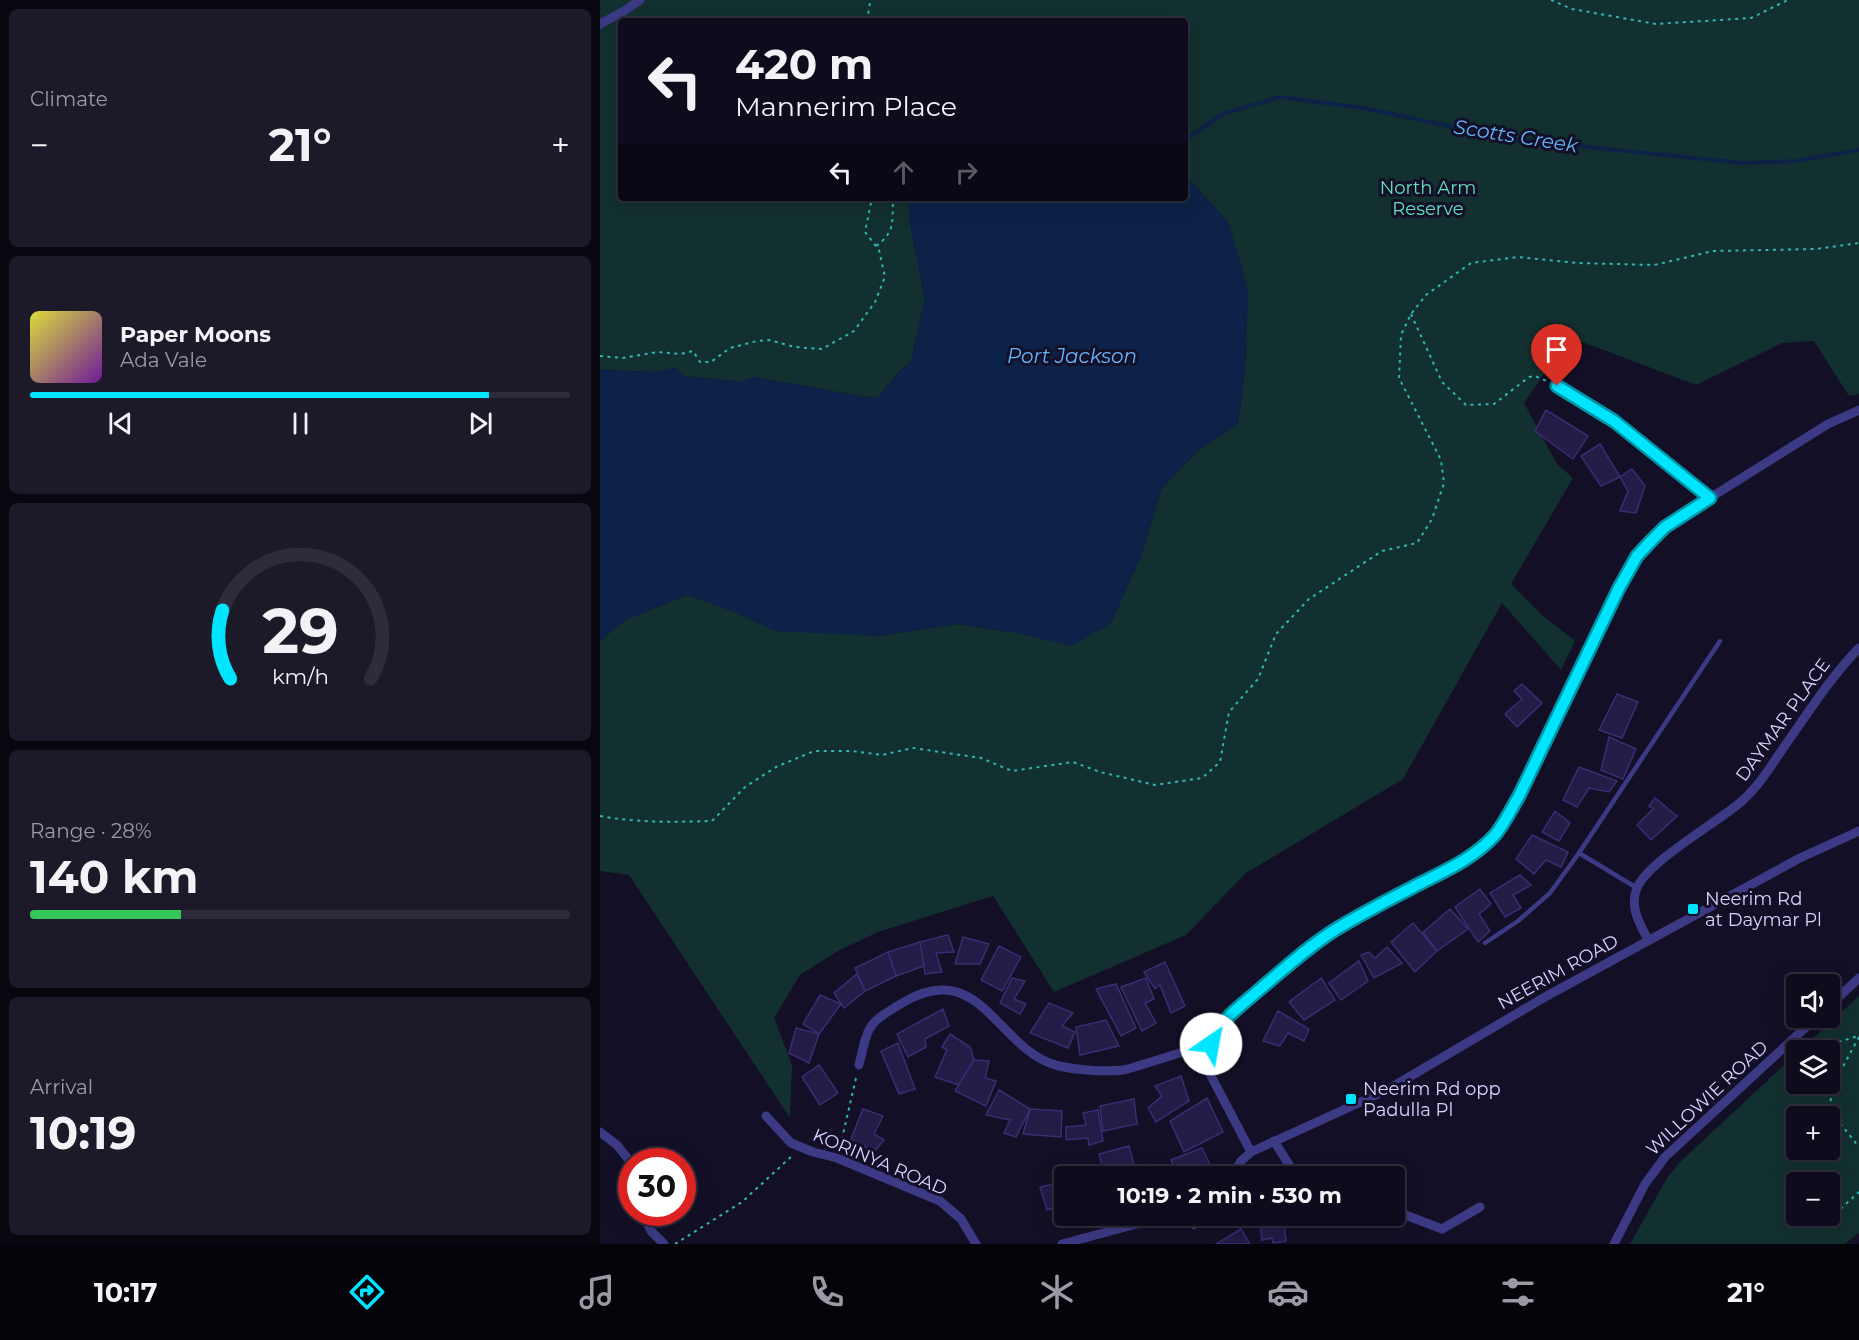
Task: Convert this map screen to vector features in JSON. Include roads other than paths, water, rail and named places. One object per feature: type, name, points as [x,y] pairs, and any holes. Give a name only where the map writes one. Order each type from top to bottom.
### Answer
[{"type":"street","points":[[600,24],[640,0]]},
{"type":"street","points":[[1557,386],[1614,421],[1710,498]]},
{"type":"street","points":[[1238,1166],[1251,1152],[1214,1083],[1208,1064],[1211,1044],[1221,1024],[1325,936],[1453,867],[1479,850],[1495,835],[1519,796],[1619,588],[1637,556],[1665,527],[1828,423],[1859,410]]},
{"type":"street","name":"DAYMAR PLACE","points":[[1637,888],[1655,866],[1742,801],[1761,781],[1841,668],[1859,648]]},
{"type":"street","name":"NEERIM ROAD","points":[[1251,1152],[1387,1090],[1545,997],[1648,940],[1823,846],[1859,831]]},
{"type":"street","points":[[1637,888],[1634,903],[1636,918],[1648,940]]},
{"type":"street","points":[[1840,996],[1859,978]]},
{"type":"street","points":[[859,1065],[868,1030],[875,1019],[917,995],[937,990],[954,991],[985,1007],[1031,1054],[1060,1067],[1124,1070],[1211,1044]]},
{"type":"street","name":"WILLOWIE ROAD","points":[[1614,1244],[1645,1184],[1665,1157],[1806,1028]]},
{"type":"street","name":"KORINYA ROAD","points":[[766,1116],[791,1143],[837,1158],[940,1201],[961,1219],[976,1244]]},
{"type":"street","points":[[600,1132],[620,1148]]},
{"type":"street","points":[[1274,1141],[1290,1166]]},
{"type":"street","points":[[1405,1214],[1442,1229],[1480,1207]]},
{"type":"street","points":[[649,1226],[664,1244]]},
{"type":"street","points":[[1062,1244],[1129,1226]]},
{"type":"lane","points":[[1485,944],[1518,921],[1550,893],[1720,641]]},
{"type":"lane","points":[[1579,853],[1637,888]]},
{"type":"water","name":"Port Jackson","points":[[1188,178],[1228,222],[1248,291],[1245,369],[1238,424],[1197,451],[1162,488],[1140,558],[1111,623],[1072,646],[1018,633],[959,624],[876,636],[775,631],[732,611],[688,595],[625,620],[600,641],[600,370],[656,372],[675,368],[684,376],[742,382],[753,377],[878,398],[894,377],[911,361],[925,299],[909,218],[910,201],[1188,201]]},
{"type":"waterway","name":"Scotts Creek","points":[[1188,138],[1223,114],[1280,97],[1364,108],[1509,139],[1743,163],[1796,161],[1859,150]]},
{"type":"place","name":"Neerim Rd at Daymar Pl","points":[[1693,909]]},
{"type":"place","name":"Neerim Rd opp Padulla Pl","points":[[1351,1099]]},
{"type":"park label","name":"North Arm Reserve","points":[[1428,198]]}]
